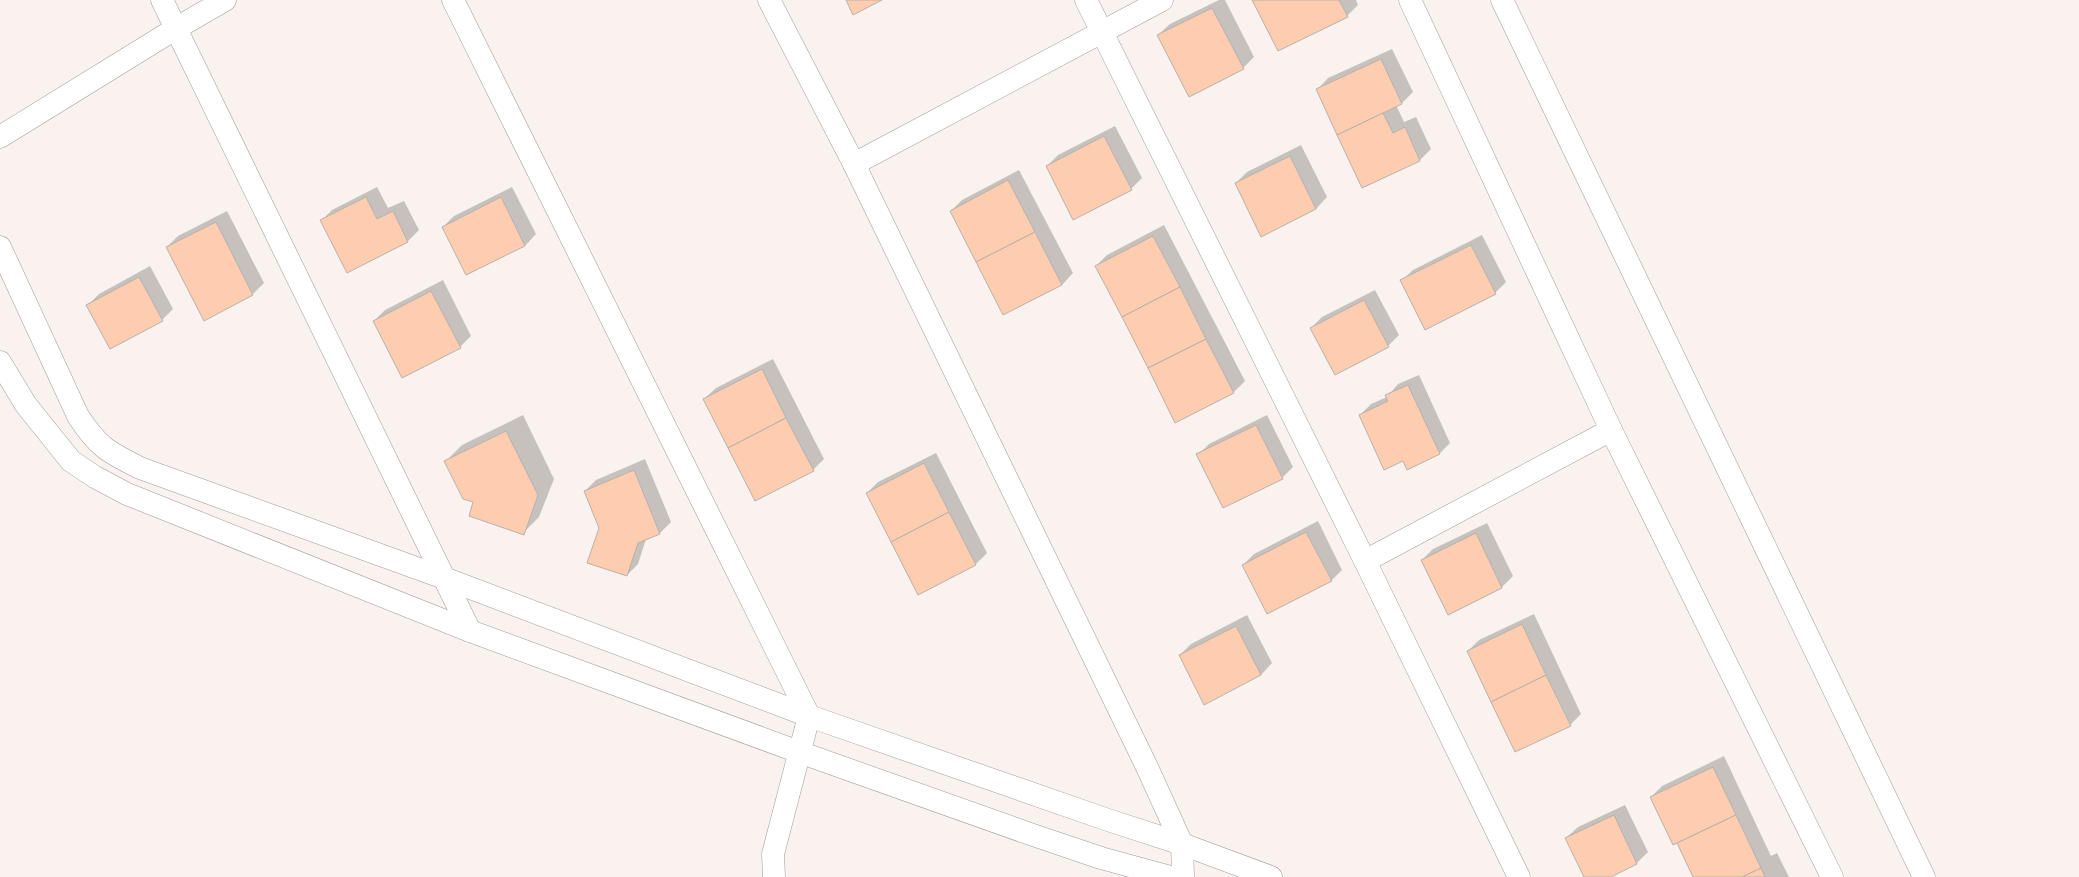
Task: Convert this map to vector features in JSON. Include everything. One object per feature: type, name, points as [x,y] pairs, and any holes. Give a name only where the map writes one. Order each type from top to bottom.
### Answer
[{"type":"street","points":[[162,0],[470,631]]},
{"type":"street","points":[[0,137],[175,29],[226,0]]},
{"type":"street","points":[[453,0],[809,716],[773,854],[774,877]]},
{"type":"street","points":[[769,0],[854,164],[1139,750],[1182,844],[1183,877]]},
{"type":"street","points":[[1086,0],[1365,561],[1519,877]]},
{"type":"street","points":[[854,164],[1162,0]]},
{"type":"street","points":[[1410,0],[1611,430],[1832,877]]},
{"type":"street","points":[[1502,0],[1924,877]]},
{"type":"street","points":[[0,247],[78,416],[91,435],[108,452],[140,468],[444,578],[809,716],[1108,820],[1182,844],[1271,877]]},
{"type":"street","points":[[0,362],[26,405],[56,445],[71,461],[95,477],[134,497],[470,631],[799,752],[1101,858],[1171,877]]},
{"type":"street","points":[[1365,561],[1611,430]]},
{"type":"building","points":[[846,0],[882,0],[853,15]]},
{"type":"building","points":[[1252,0],[1339,0],[1348,17],[1278,51]]},
{"type":"building","points":[[1212,8],[1244,69],[1189,97],[1157,35]]},
{"type":"building","points":[[1381,59],[1402,104],[1337,135],[1316,89]]},
{"type":"building","points":[[1383,113],[1393,133],[1405,127],[1420,161],[1362,188],[1337,135]]},
{"type":"building","points":[[1104,136],[1132,190],[1073,220],[1046,166]]},
{"type":"building","points":[[1290,156],[1316,209],[1261,237],[1235,183]]},
{"type":"building","points":[[1008,180],[1035,232],[976,262],[950,211]]},
{"type":"building","points":[[366,197],[377,219],[393,211],[408,242],[347,273],[320,220]]},
{"type":"building","points":[[501,197],[525,246],[466,275],[442,227]]},
{"type":"building","points":[[216,222],[253,295],[204,321],[166,247]]},
{"type":"building","points":[[1035,232],[1062,285],[1003,315],[976,262]]},
{"type":"building","points":[[1153,236],[1180,287],[1122,317],[1095,266]]},
{"type":"building","points":[[1471,245],[1496,294],[1425,330],[1400,280]]},
{"type":"building","points":[[139,277],[163,321],[110,349],[86,305]]},
{"type":"building","points":[[1180,287],[1206,339],[1148,368],[1122,317]]},
{"type":"building","points":[[431,291],[461,348],[402,378],[373,321]]},
{"type":"building","points":[[1364,300],[1389,347],[1335,375],[1310,328]]},
{"type":"building","points":[[1206,339],[1234,393],[1175,423],[1148,368]]},
{"type":"building","points":[[762,369],[786,418],[728,448],[703,399]]},
{"type":"building","points":[[1408,385],[1440,454],[1407,470],[1403,461],[1384,470],[1359,415],[1388,401],[1385,395]]},
{"type":"building","points":[[786,418],[814,471],[755,501],[728,448]]},
{"type":"building","points":[[1256,425],[1283,479],[1223,508],[1196,454]]},
{"type":"building","points":[[506,431],[538,495],[524,535],[469,516],[473,502],[463,499],[444,461]]},
{"type":"building","points":[[924,463],[949,512],[891,542],[866,493]]},
{"type":"building","points":[[634,470],[660,534],[638,543],[627,576],[587,563],[599,528],[584,491]]},
{"type":"building","points":[[949,512],[976,565],[918,595],[891,542]]},
{"type":"building","points":[[1306,532],[1332,581],[1267,614],[1242,565]]},
{"type":"building","points":[[1476,533],[1502,588],[1448,615],[1421,560]]},
{"type":"building","points":[[1522,624],[1546,675],[1491,702],[1467,651]]},
{"type":"building","points":[[1236,626],[1261,675],[1204,705],[1179,655]]},
{"type":"building","points":[[1546,675],[1571,726],[1515,752],[1491,702]]},
{"type":"building","points":[[1713,767],[1736,815],[1673,845],[1650,797]]},
{"type":"building","points":[[1614,815],[1637,864],[1611,877],[1584,877],[1565,838]]},
{"type":"building","points":[[1736,815],[1761,868],[1742,877],[1693,877],[1677,843]]},
{"type":"building","points":[[1761,868],[1765,877],[1742,877]]}]
